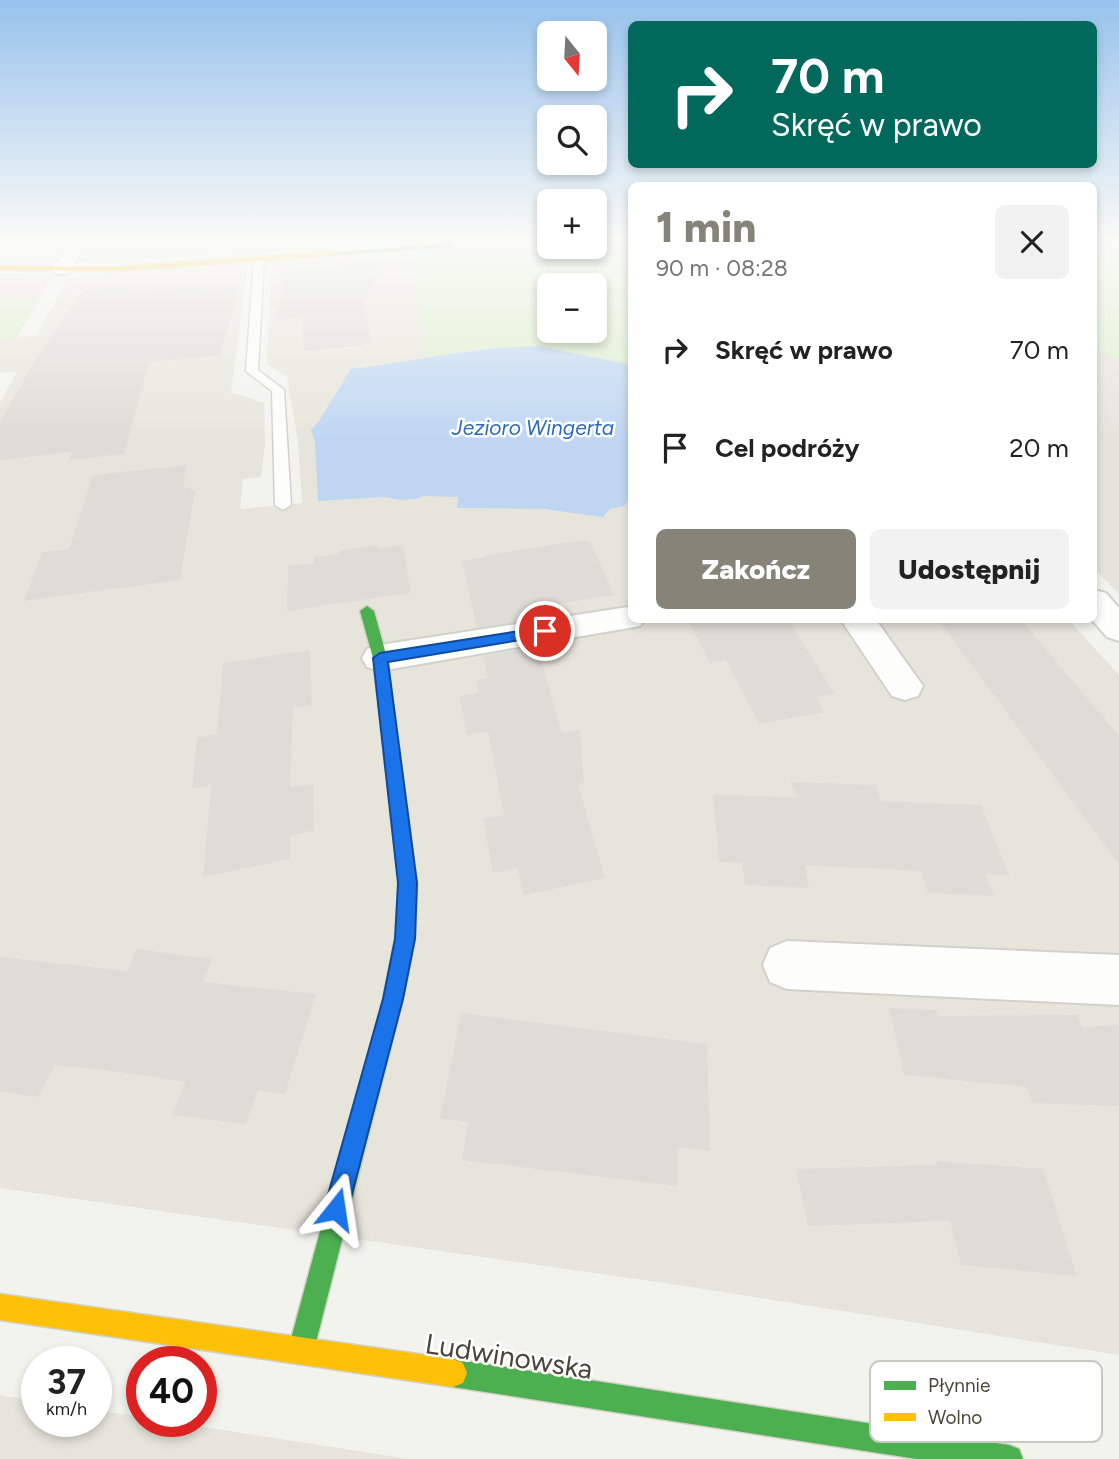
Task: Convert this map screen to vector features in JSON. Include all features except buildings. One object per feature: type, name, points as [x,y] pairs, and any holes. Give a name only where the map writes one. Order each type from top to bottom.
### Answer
[{"type":"street","points":[[1097,604],[1119,629]]},
{"type":"street","points":[[301,1350],[393,999],[405,939],[408,883],[380,658],[367,611]]},
{"type":"street","points":[[380,658],[628,618]]},
{"type":"street","points":[[860,623],[905,686]]},
{"type":"street","points":[[787,965],[1119,980]]},
{"type":"street","name":"Ludwinowska","points":[[0,1307],[301,1350],[870,1438]]},
{"type":"street","name":"Ludwinowska","points":[[899,1442],[1009,1459]]},
{"type":"lane","points":[[256,306],[252,371],[278,390],[283,505]]},
{"type":"shaded area","points":[[53,306],[242,306],[231,392],[264,403],[265,445],[261,477],[243,479],[240,509],[302,503],[298,443],[287,377],[267,364],[269,306],[422,306],[537,329],[537,343],[607,343],[607,322],[628,306],[628,623],[1072,623],[1119,675],[1119,1355],[678,1285],[0,1188],[0,403],[17,372],[0,373],[0,339],[37,335]]},
{"type":"shaded area","points":[[1097,348],[1119,362],[1119,594],[1097,572]]},
{"type":"shaded area","points":[[0,1395],[21,1398],[21,1437],[112,1437],[112,1412],[126,1415],[126,1437],[217,1437],[217,1429],[409,1459],[0,1459]]},
{"type":"green space","points":[[0,306],[36,306],[16,338],[0,339]]},
{"type":"green space","points":[[420,306],[537,306],[537,343],[607,343],[607,306],[628,306],[628,367],[593,357],[553,351],[520,347],[429,356]]},
{"type":"green space","points":[[1097,306],[1119,306],[1119,362],[1097,348]]},
{"type":"water","name":"Jezioro Wingerta","points":[[539,346],[628,365],[628,501],[624,506],[610,509],[603,517],[544,509],[457,508],[458,497],[423,496],[400,500],[384,497],[318,501],[315,442],[311,430],[351,369]]},
{"type":"traffic: fast","points":[[301,1350],[393,999],[405,939],[408,883],[380,658],[367,611]]},
{"type":"traffic: fast","points":[[453,1373],[870,1438]]},
{"type":"traffic: fast","points":[[899,1442],[1009,1459]]},
{"type":"traffic: slow","points":[[0,1307],[453,1373]]},
{"type":"route","points":[[336,1209],[393,999],[405,939],[408,883],[380,658],[545,631]]}]
